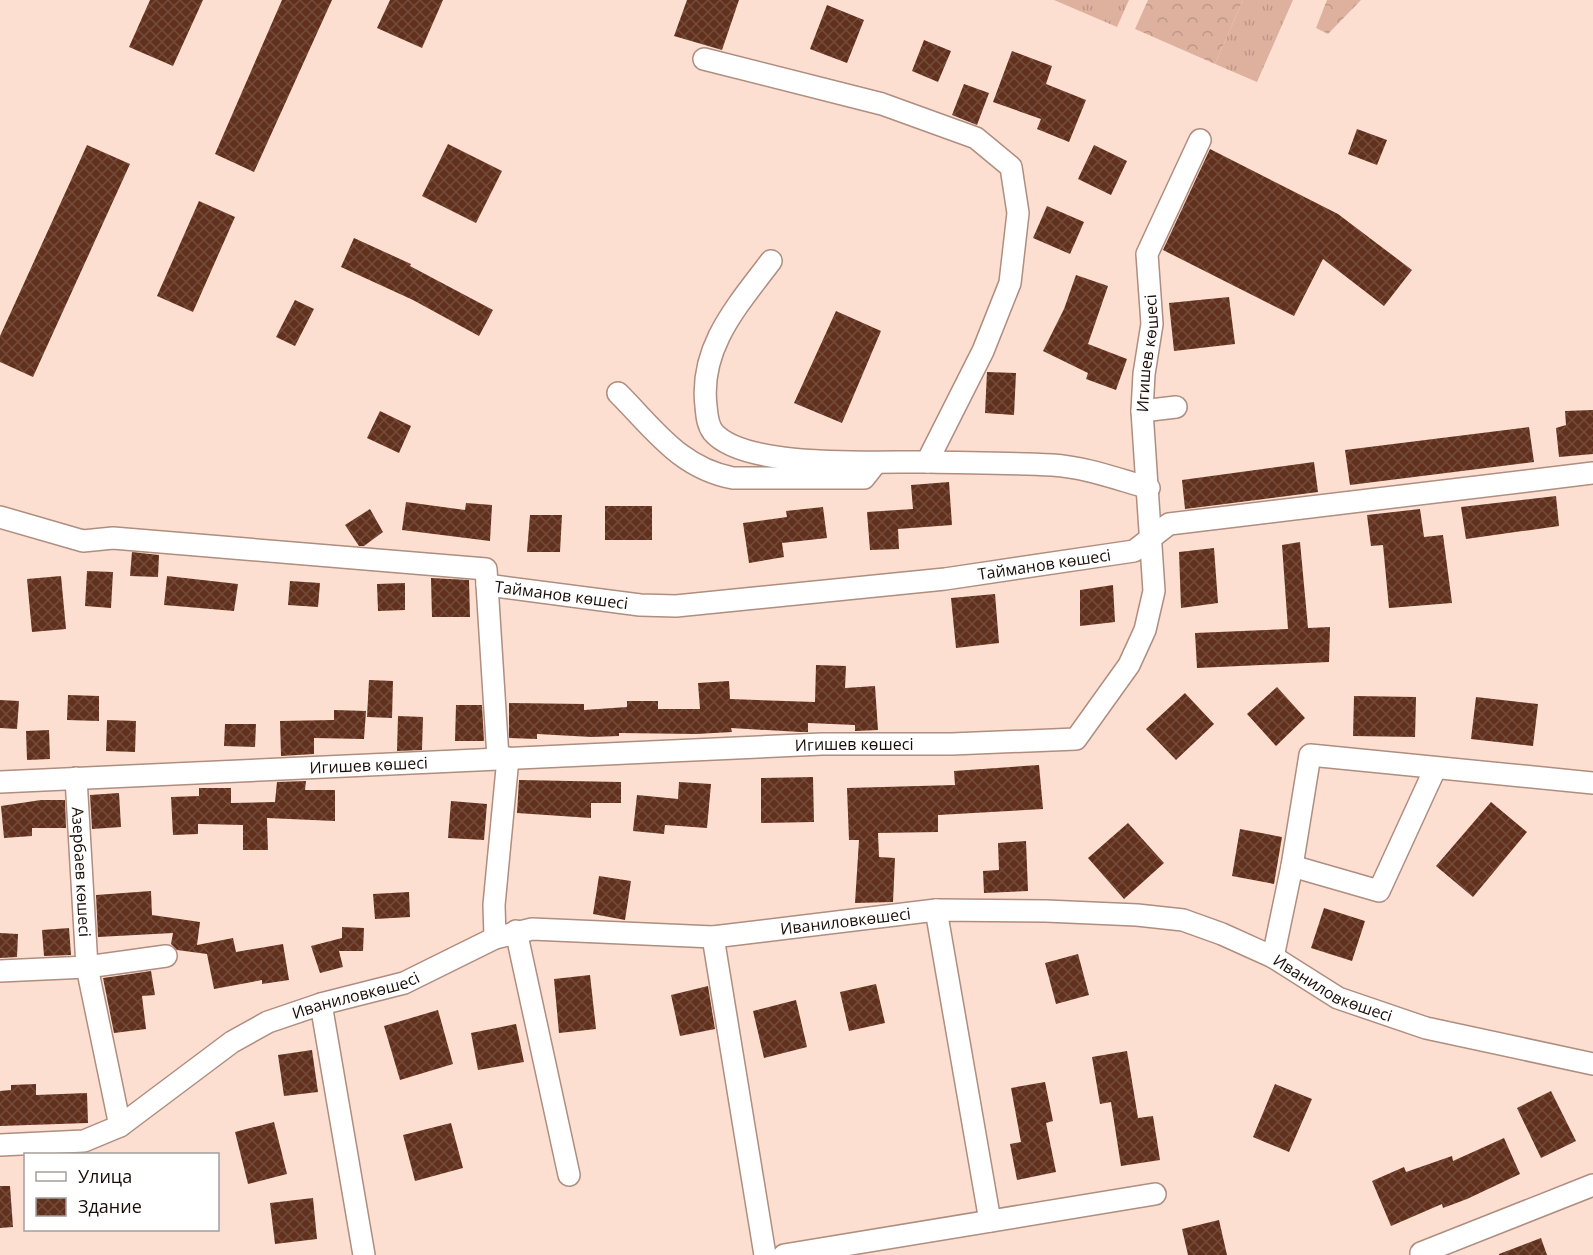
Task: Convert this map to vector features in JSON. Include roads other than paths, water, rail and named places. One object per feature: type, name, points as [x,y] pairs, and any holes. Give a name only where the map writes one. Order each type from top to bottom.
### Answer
[{"type":"street","points":[[704,60],[882,104],[976,138],[1011,167],[1018,213],[1011,283],[983,351],[927,462]]},
{"type":"street","name":"Игишев көшесі","points":[[0,782],[822,744],[952,744],[1076,739],[1129,665],[1145,630],[1154,591],[1149,488],[1142,411],[1144,374],[1152,324],[1147,254],[1200,140]]},
{"type":"street","points":[[771,261],[727,321],[713,346],[706,371],[707,421],[713,432],[736,447],[793,459],[875,464],[927,462],[1054,465],[1102,474],[1149,488]]},
{"type":"street","points":[[618,393],[677,453],[689,463],[716,475],[733,478],[864,478],[875,464]]},
{"type":"street","points":[[1142,411],[1176,407]]},
{"type":"street","name":"Тайманов көшесі","points":[[487,585],[640,605],[676,606],[945,579],[1134,551],[1169,524],[1593,473]]},
{"type":"street","name":"Тайманов көшесі","points":[[0,517],[83,541],[113,538],[486,569],[503,758],[495,938]]},
{"type":"street","points":[[1273,957],[1292,866],[1310,755],[1593,783]]},
{"type":"street","points":[[1292,866],[1379,891],[1434,769]]},
{"type":"street","name":"Азербаев көшесі","points":[[76,778],[87,967],[120,1126]]},
{"type":"street","points":[[936,910],[990,1221]]},
{"type":"street","name":"Иваниловкөшесі","points":[[0,1145],[84,1141],[120,1126],[232,1042],[268,1022],[321,1004],[404,983],[495,938],[516,931],[713,937],[936,910],[1046,911],[1137,915],[1183,920],[1222,934],[1273,957],[1338,998],[1426,1028],[1593,1064]]},
{"type":"street","points":[[516,931],[568,1175]]},
{"type":"street","points":[[713,937],[765,1255]]},
{"type":"street","points":[[0,971],[87,967],[166,956]]},
{"type":"street","points":[[321,1004],[364,1255]]},
{"type":"street","points":[[1421,1253],[1593,1185]]},
{"type":"street","points":[[784,1255],[1155,1194]]}]
